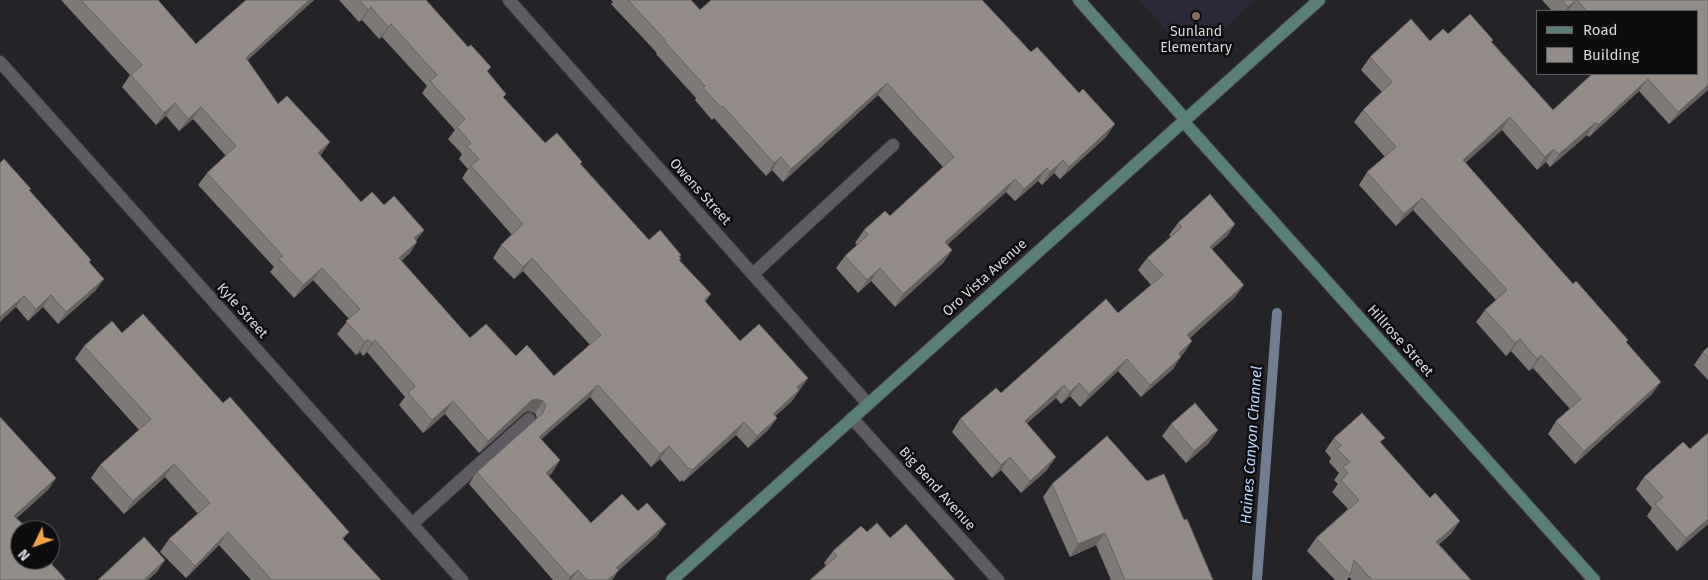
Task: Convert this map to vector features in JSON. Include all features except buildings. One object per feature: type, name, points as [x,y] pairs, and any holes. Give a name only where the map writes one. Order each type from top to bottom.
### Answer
[{"type":"street","name":"Owens Street","points":[[509,0],[868,404]]},
{"type":"street","name":"Hillrose Street","points":[[1079,0],[1594,580]]},
{"type":"street","name":"Oro Vista Avenue","points":[[672,580],[1319,0]]},
{"type":"street","name":"Kyle Street","points":[[0,62],[462,580]]},
{"type":"street","points":[[753,274],[893,144]]},
{"type":"street","name":"Big Bend Avenue","points":[[852,418],[998,580]]},
{"type":"street","points":[[412,524],[529,419]]},
{"type":"shaded area","name":"Sunland Elementary","points":[[1140,0],[1255,0],[1210,44],[1185,40],[1168,33]]},
{"type":"waterway","name":"Haines Canyon Channel","points":[[1257,580],[1277,313]]},
{"type":"place","name":"Sunland Elementary","points":[[1196,16]]}]
